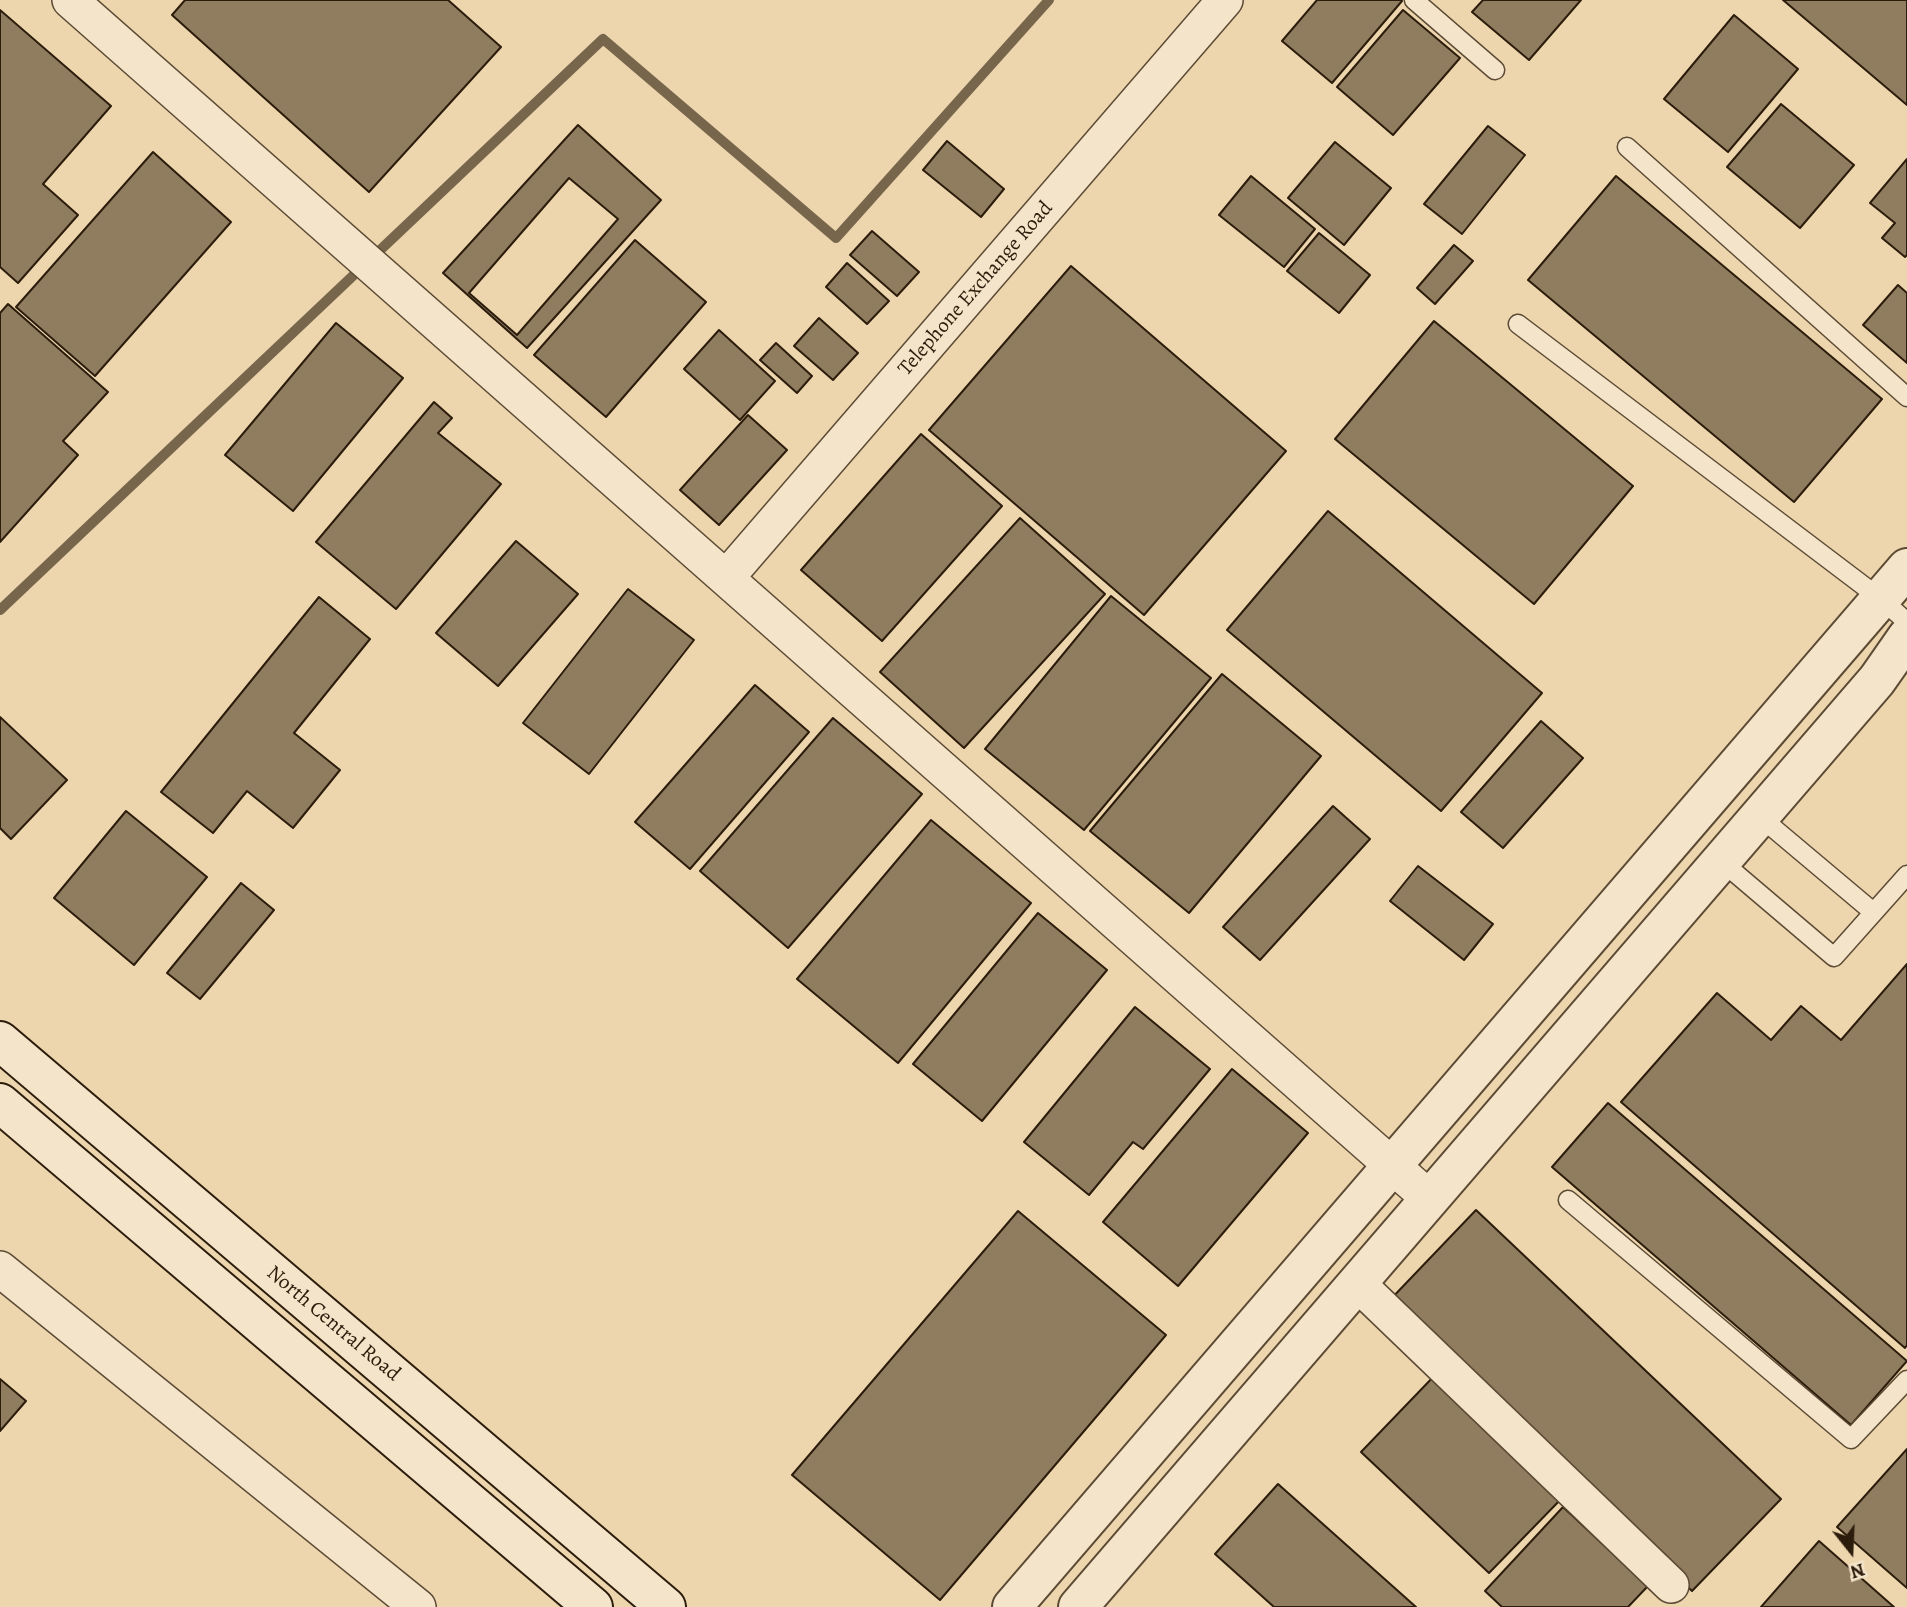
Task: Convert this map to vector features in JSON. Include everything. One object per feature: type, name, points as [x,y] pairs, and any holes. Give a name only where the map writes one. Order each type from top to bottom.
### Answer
[{"type":"street","points":[[70,0],[1430,1199]]},
{"type":"street","name":"Telephone Exchange Road","points":[[726,578],[1225,0]]},
{"type":"street","points":[[1012,1607],[1392,1166],[1894,611],[1907,568]]},
{"type":"street","points":[[1078,1607],[1877,680],[1907,637]]},
{"type":"street","name":"North Central Road","points":[[0,1041],[666,1607]]},
{"type":"street","points":[[0,1103],[593,1607]]},
{"type":"street","points":[[0,1269],[418,1607]]},
{"type":"street","points":[[1357,1283],[1671,1585]]},
{"type":"lane","points":[[1414,0],[1495,70]]},
{"type":"lane","points":[[1627,147],[1907,397]]},
{"type":"lane","points":[[1518,324],[1894,611]]},
{"type":"lane","points":[[1759,816],[1872,911]]},
{"type":"lane","points":[[1721,861],[1834,957],[1872,911],[1907,875]]},
{"type":"lane","points":[[1568,1200],[1851,1439],[1907,1380]]},
{"type":"building","points":[[185,0],[448,0],[501,47],[369,192],[172,15]]},
{"type":"building","points":[[1317,0],[1402,1],[1332,83],[1282,41]]},
{"type":"building","points":[[1483,0],[1581,0],[1529,60],[1472,12]]},
{"type":"building","points":[[1783,0],[1907,0],[1907,105]]},
{"type":"building","points":[[0,10],[111,106],[43,184],[78,215],[18,283],[0,267]]},
{"type":"building","points":[[1403,10],[1460,58],[1393,135],[1337,87]]},
{"type":"building","points":[[1734,15],[1798,69],[1728,152],[1664,99]]},
{"type":"building","points":[[1781,104],[1854,165],[1800,228],[1727,167]]},
{"type":"building","points":[[578,125],[661,200],[527,348],[443,273]]},
{"type":"building","points":[[1488,126],[1525,155],[1462,234],[1424,204]]},
{"type":"building","points":[[947,141],[1004,189],[981,217],[923,170]]},
{"type":"building","points":[[1335,142],[1391,188],[1344,245],[1288,198]]},
{"type":"building","points":[[153,152],[231,222],[95,376],[16,307]]},
{"type":"building","points":[[1907,159],[1905,257],[1882,238],[1895,223],[1870,203]]},
{"type":"building","points":[[1251,176],[1315,229],[1284,267],[1219,215]]},
{"type":"building","points":[[1616,176],[1882,399],[1794,502],[1528,280]]},
{"type":"building","points":[[569,178],[618,219],[517,335],[469,293]]},
{"type":"building","points":[[872,231],[919,272],[897,296],[850,255]]},
{"type":"building","points":[[1319,233],[1370,275],[1339,313],[1287,271]]},
{"type":"building","points":[[635,240],[706,302],[606,417],[534,355]]},
{"type":"building","points":[[1454,245],[1473,261],[1435,304],[1417,288]]},
{"type":"building","points":[[847,263],[889,301],[867,324],[826,287]]},
{"type":"building","points":[[1071,266],[1286,451],[1144,615],[929,430]]},
{"type":"building","points":[[1898,285],[1907,293],[1907,363],[1863,325]]},
{"type":"building","points":[[8,304],[108,392],[63,441],[78,455],[0,542],[0,313]]},
{"type":"building","points":[[819,318],[858,353],[833,380],[794,346]]},
{"type":"building","points":[[1434,321],[1633,486],[1534,604],[1335,439]]},
{"type":"building","points":[[336,323],[403,378],[293,511],[225,455]]},
{"type":"building","points":[[719,330],[775,381],[740,420],[684,369]]},
{"type":"building","points":[[776,343],[812,376],[797,393],[760,360]]},
{"type":"building","points":[[434,402],[452,418],[438,433],[501,484],[396,609],[316,542]]},
{"type":"building","points":[[748,415],[787,450],[719,525],[680,490]]},
{"type":"building","points":[[921,434],[1002,506],[882,641],[801,570]]},
{"type":"building","points":[[1328,511],[1542,693],[1441,811],[1227,630]]},
{"type":"building","points":[[1020,518],[1105,594],[964,748],[880,672]]},
{"type":"building","points":[[516,541],[578,594],[498,686],[436,633]]},
{"type":"building","points":[[628,589],[694,640],[589,774],[523,723]]},
{"type":"building","points":[[1111,596],[1211,678],[1084,830],[985,749]]},
{"type":"building","points":[[319,597],[370,639],[294,733],[340,770],[293,828],[247,791],[213,833],[161,792]]},
{"type":"building","points":[[1222,674],[1321,756],[1189,913],[1090,831]]},
{"type":"building","points":[[755,685],[809,732],[690,869],[635,822]]},
{"type":"building","points":[[0,717],[67,780],[11,839],[0,828]]},
{"type":"building","points":[[833,718],[922,794],[788,948],[700,871]]},
{"type":"building","points":[[1541,721],[1583,758],[1503,848],[1461,812]]},
{"type":"building","points":[[1333,806],[1370,839],[1260,960],[1223,927]]},
{"type":"building","points":[[126,811],[207,877],[134,965],[54,898]]},
{"type":"building","points":[[931,820],[1031,903],[898,1063],[797,979]]},
{"type":"building","points":[[1418,866],[1493,924],[1464,960],[1390,901]]},
{"type":"building","points":[[241,883],[274,910],[200,999],[167,973]]},
{"type":"building","points":[[1038,913],[1107,970],[982,1121],[913,1064]]},
{"type":"building","points":[[1907,964],[1905,1348],[1621,1102],[1717,993],[1771,1040],[1801,1006],[1841,1040]]},
{"type":"building","points":[[1135,1007],[1210,1069],[1143,1149],[1133,1142],[1089,1195],[1024,1142]]},
{"type":"building","points":[[1232,1069],[1308,1133],[1178,1286],[1103,1222]]},
{"type":"building","points":[[1608,1103],[1907,1361],[1851,1425],[1552,1167]]},
{"type":"building","points":[[1476,1210],[1781,1499],[1692,1591],[1388,1302]]},
{"type":"building","points":[[1018,1211],[1166,1335],[940,1600],[792,1475]]},
{"type":"building","points":[[1437,1373],[1565,1495],[1489,1573],[1361,1452]]},
{"type":"building","points":[[0,1379],[26,1401],[0,1431]]},
{"type":"building","points":[[1907,1449],[1907,1588],[1837,1527]]},
{"type":"building","points":[[1278,1484],[1416,1607],[1274,1607],[1215,1554]]},
{"type":"building","points":[[1563,1507],[1648,1586],[1628,1607],[1502,1607],[1485,1591]]},
{"type":"building","points":[[1819,1541],[1894,1607],[1761,1607]]},
{"type":"waterway","points":[[0,610],[603,39],[836,238],[1049,0]]}]
